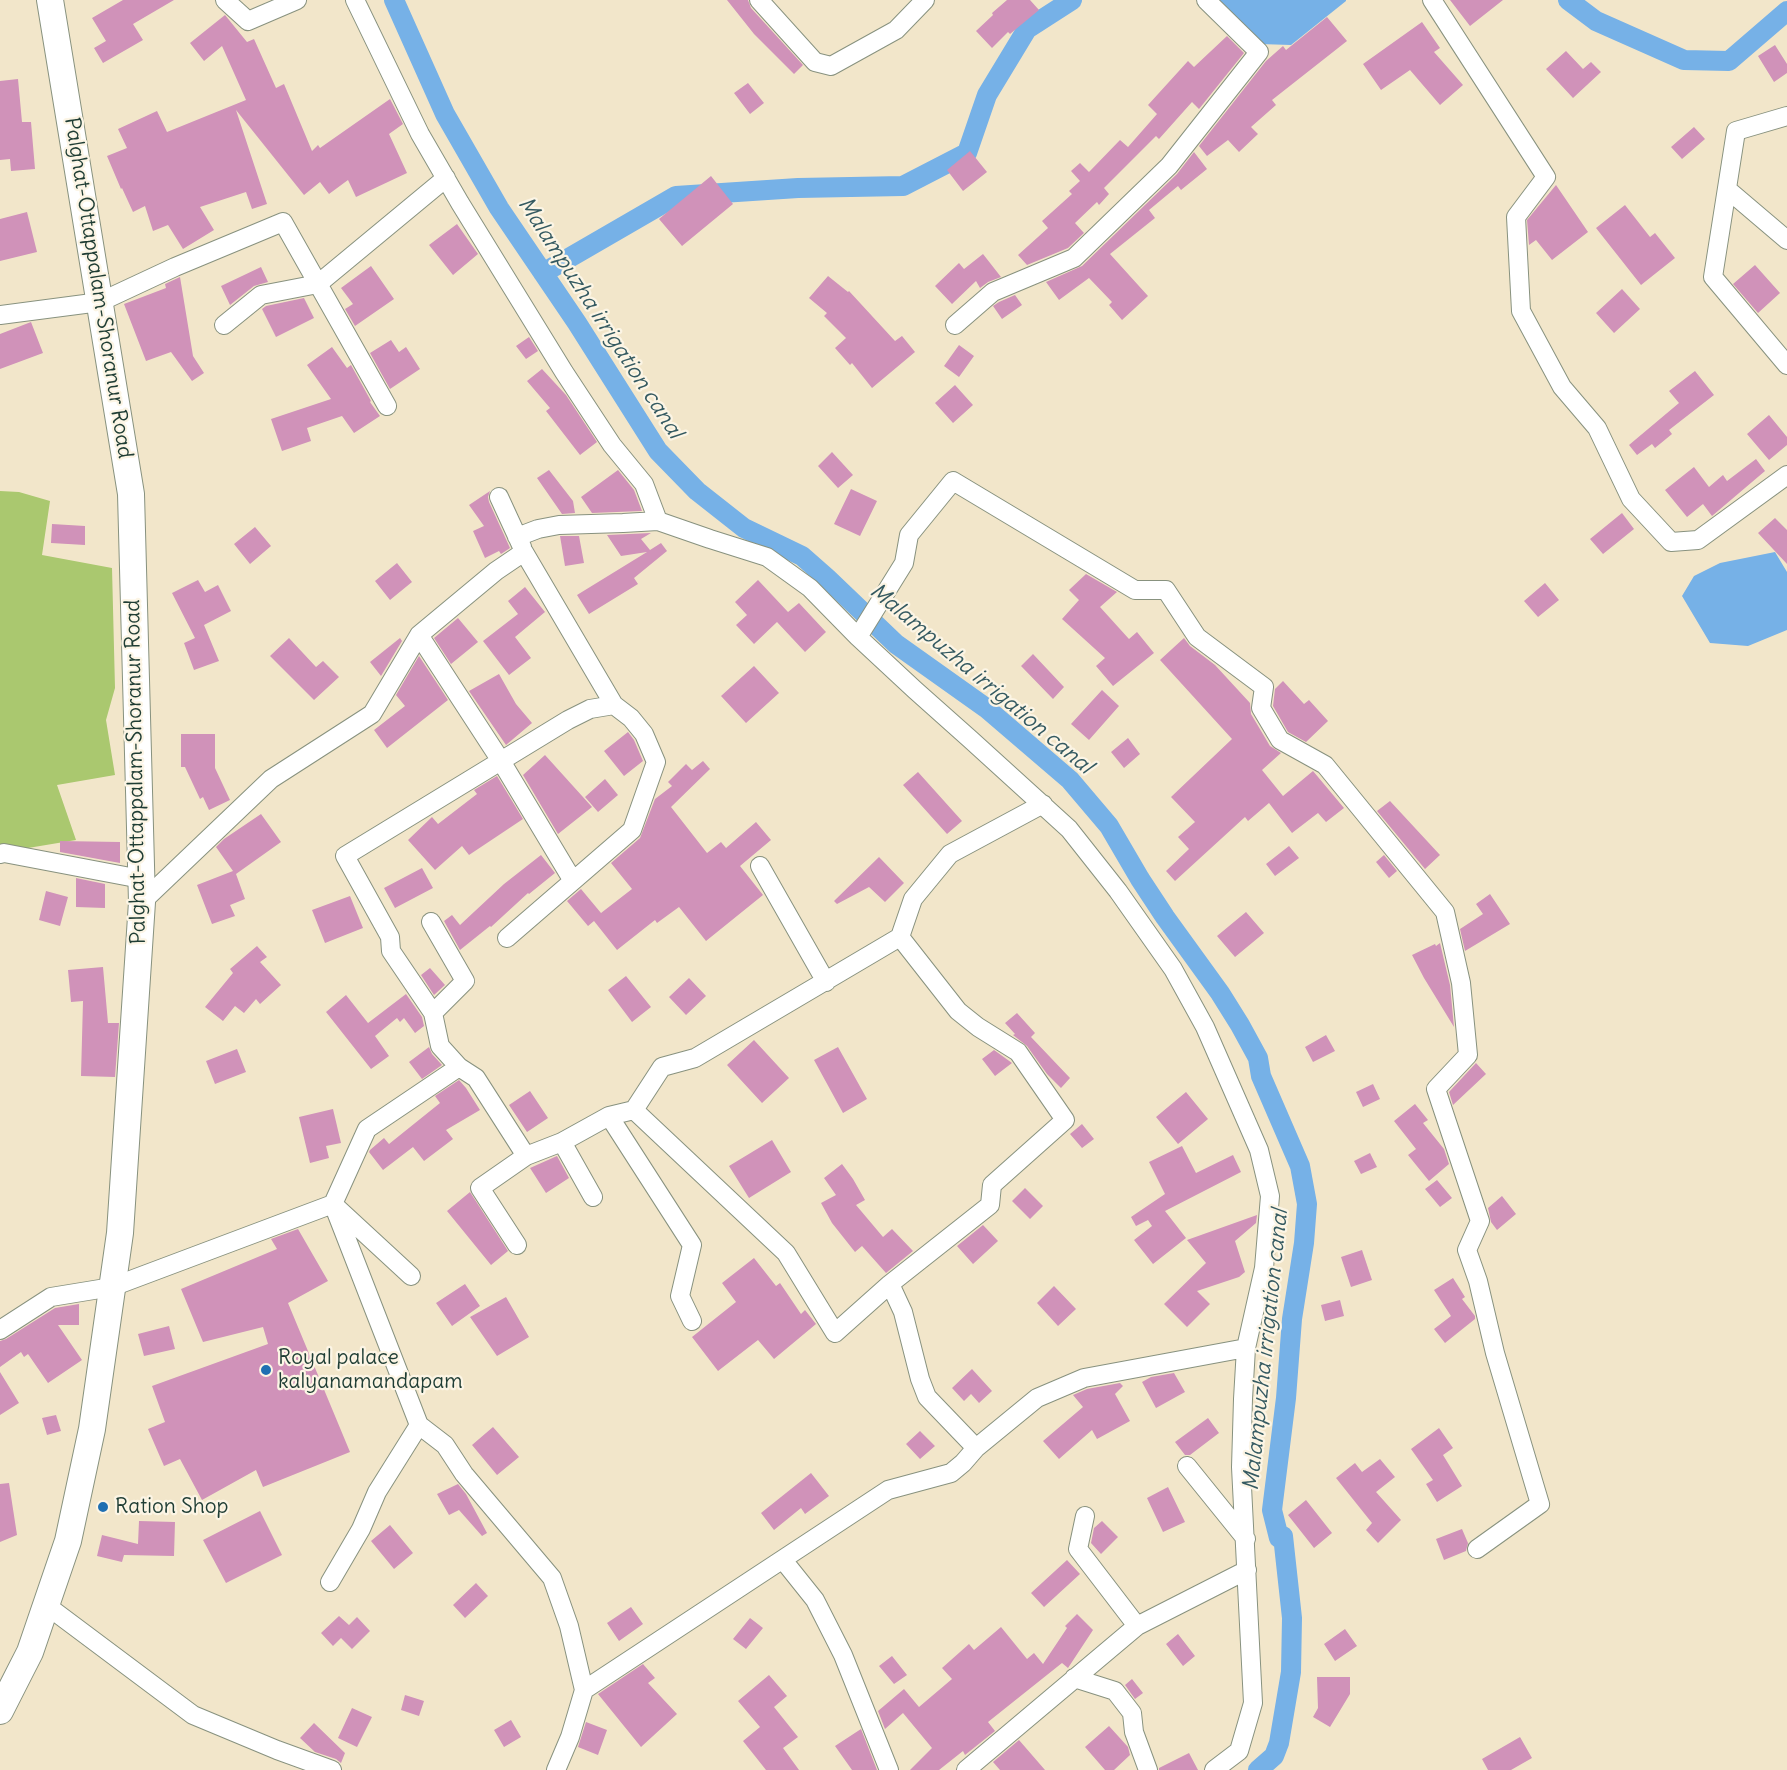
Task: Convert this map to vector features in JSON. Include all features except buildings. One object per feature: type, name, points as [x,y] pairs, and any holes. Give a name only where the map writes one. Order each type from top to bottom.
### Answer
[{"type":"main road","name":"Palghat-Ottappalam-Shoranur Road","points":[[0,1711],[30,1652],[68,1541],[89,1440],[120,1233],[142,891],[131,494],[50,0]]},
{"type":"street","points":[[225,0],[248,21],[297,0]]},
{"type":"street","points":[[355,0],[420,134],[564,372],[612,445],[644,484],[658,520]]},
{"type":"street","points":[[759,0],[814,62],[831,66],[896,30],[925,0]]},
{"type":"street","points":[[955,325],[993,292],[1074,258],[1169,166],[1259,52],[1206,0]]},
{"type":"street","points":[[1432,0],[1546,177],[1516,217],[1521,311],[1562,387],[1596,428],[1631,499],[1671,542],[1698,540],[1787,475]]},
{"type":"street","points":[[1787,116],[1736,131],[1713,277],[1787,365]]},
{"type":"street","points":[[224,326],[261,295],[318,284],[446,178]]},
{"type":"street","points":[[1727,189],[1787,240]]},
{"type":"street","points":[[0,315],[100,302],[175,267],[283,222],[387,406]]},
{"type":"street","points":[[858,637],[904,563],[909,534],[953,481],[1135,590],[1166,590],[1197,637],[1264,687],[1261,708],[1280,740],[1325,765],[1445,912],[1461,983],[1468,1055],[1436,1089],[1480,1221],[1467,1250],[1478,1281],[1495,1353],[1540,1504],[1477,1549]]},
{"type":"street","points":[[499,497],[520,544],[614,705],[631,718],[644,734],[656,762],[632,830],[507,938]]},
{"type":"street","points":[[0,854],[4,853],[142,891],[271,779],[372,714],[418,635],[496,571],[520,544],[538,529],[559,525],[623,524],[658,520],[767,557],[810,588],[858,637],[1069,829],[1118,891],[1173,969],[1206,1027],[1259,1150],[1270,1196],[1264,1268],[1246,1348],[1241,1467],[1253,1703],[1239,1751],[1214,1770]]},
{"type":"street","points":[[418,635],[501,761],[573,881]]},
{"type":"street","points":[[526,1156],[476,1078],[459,1067],[440,1046],[433,1013],[391,951],[390,937],[345,856],[568,720],[590,708],[614,705]]},
{"type":"street","points":[[517,1245],[480,1188],[526,1156],[562,1142],[609,1116],[634,1110],[662,1067],[695,1058],[900,937],[913,899],[950,854],[1043,804]]},
{"type":"street","points":[[760,866],[826,982]]},
{"type":"street","points":[[431,922],[465,981],[433,1013]]},
{"type":"street","points":[[634,1110],[786,1253],[835,1333],[890,1284],[990,1204],[992,1185],[1065,1120],[1018,1052],[978,1027],[958,1011],[900,937]]},
{"type":"street","points":[[0,1330],[51,1297],[112,1287],[333,1204],[367,1129],[459,1067]]},
{"type":"street","points":[[609,1116],[692,1245],[680,1296],[692,1321]]},
{"type":"street","points":[[562,1142],[593,1197]]},
{"type":"street","points":[[333,1204],[411,1276]]},
{"type":"street","points":[[333,1204],[419,1425],[445,1445],[464,1474],[552,1578],[569,1626],[584,1690],[570,1737],[556,1770]]},
{"type":"street","points":[[890,1284],[903,1312],[927,1398],[976,1448]]},
{"type":"street","points":[[584,1690],[888,1490],[951,1473],[963,1464],[976,1448],[1037,1398],[1084,1378],[1246,1348]]},
{"type":"street","points":[[330,1582],[361,1528],[377,1492],[419,1425]]},
{"type":"street","points":[[1187,1466],[1246,1539]]},
{"type":"street","points":[[1085,1516],[1078,1549],[1137,1626]]},
{"type":"street","points":[[783,1560],[815,1600],[843,1654],[889,1770]]},
{"type":"street","points":[[966,1770],[1137,1626],[1247,1570]]},
{"type":"street","points":[[46,1605],[193,1715],[332,1770]]},
{"type":"street","points":[[1074,1678],[1115,1691],[1132,1713],[1134,1732],[1148,1770]]},
{"type":"green space","points":[[0,491],[19,492],[50,501],[42,555],[112,568],[115,688],[106,720],[115,775],[57,785],[76,840],[22,849],[0,847]]},
{"type":"water","points":[[1208,0],[1346,1],[1291,45],[1259,44]]},
{"type":"water","points":[[1775,552],[1787,572],[1787,630],[1748,646],[1710,643],[1682,596],[1694,576],[1720,563]]},
{"type":"waterway","name":"Malampuzha irrigation canal","points":[[394,0],[445,114],[499,208],[577,323],[658,451],[697,491],[744,528],[802,556],[896,644],[986,708],[1070,780],[1109,826],[1165,917],[1220,993],[1258,1058],[1261,1076],[1300,1166],[1307,1204],[1304,1243],[1292,1319],[1286,1398],[1272,1510],[1279,1538],[1283,1536],[1292,1618],[1291,1672],[1279,1743],[1274,1756],[1258,1770]]},
{"type":"waterway","points":[[543,273],[676,196],[798,188],[903,186],[967,153],[987,95],[1027,29],[1072,0]]},
{"type":"waterway","points":[[1568,0],[1596,21],[1684,60],[1729,61],[1787,11]]},
{"type":"place","name":"Royal palace kalyanamandapam","points":[[266,1370]]},
{"type":"place","name":"Ration Shop","points":[[103,1507]]}]
